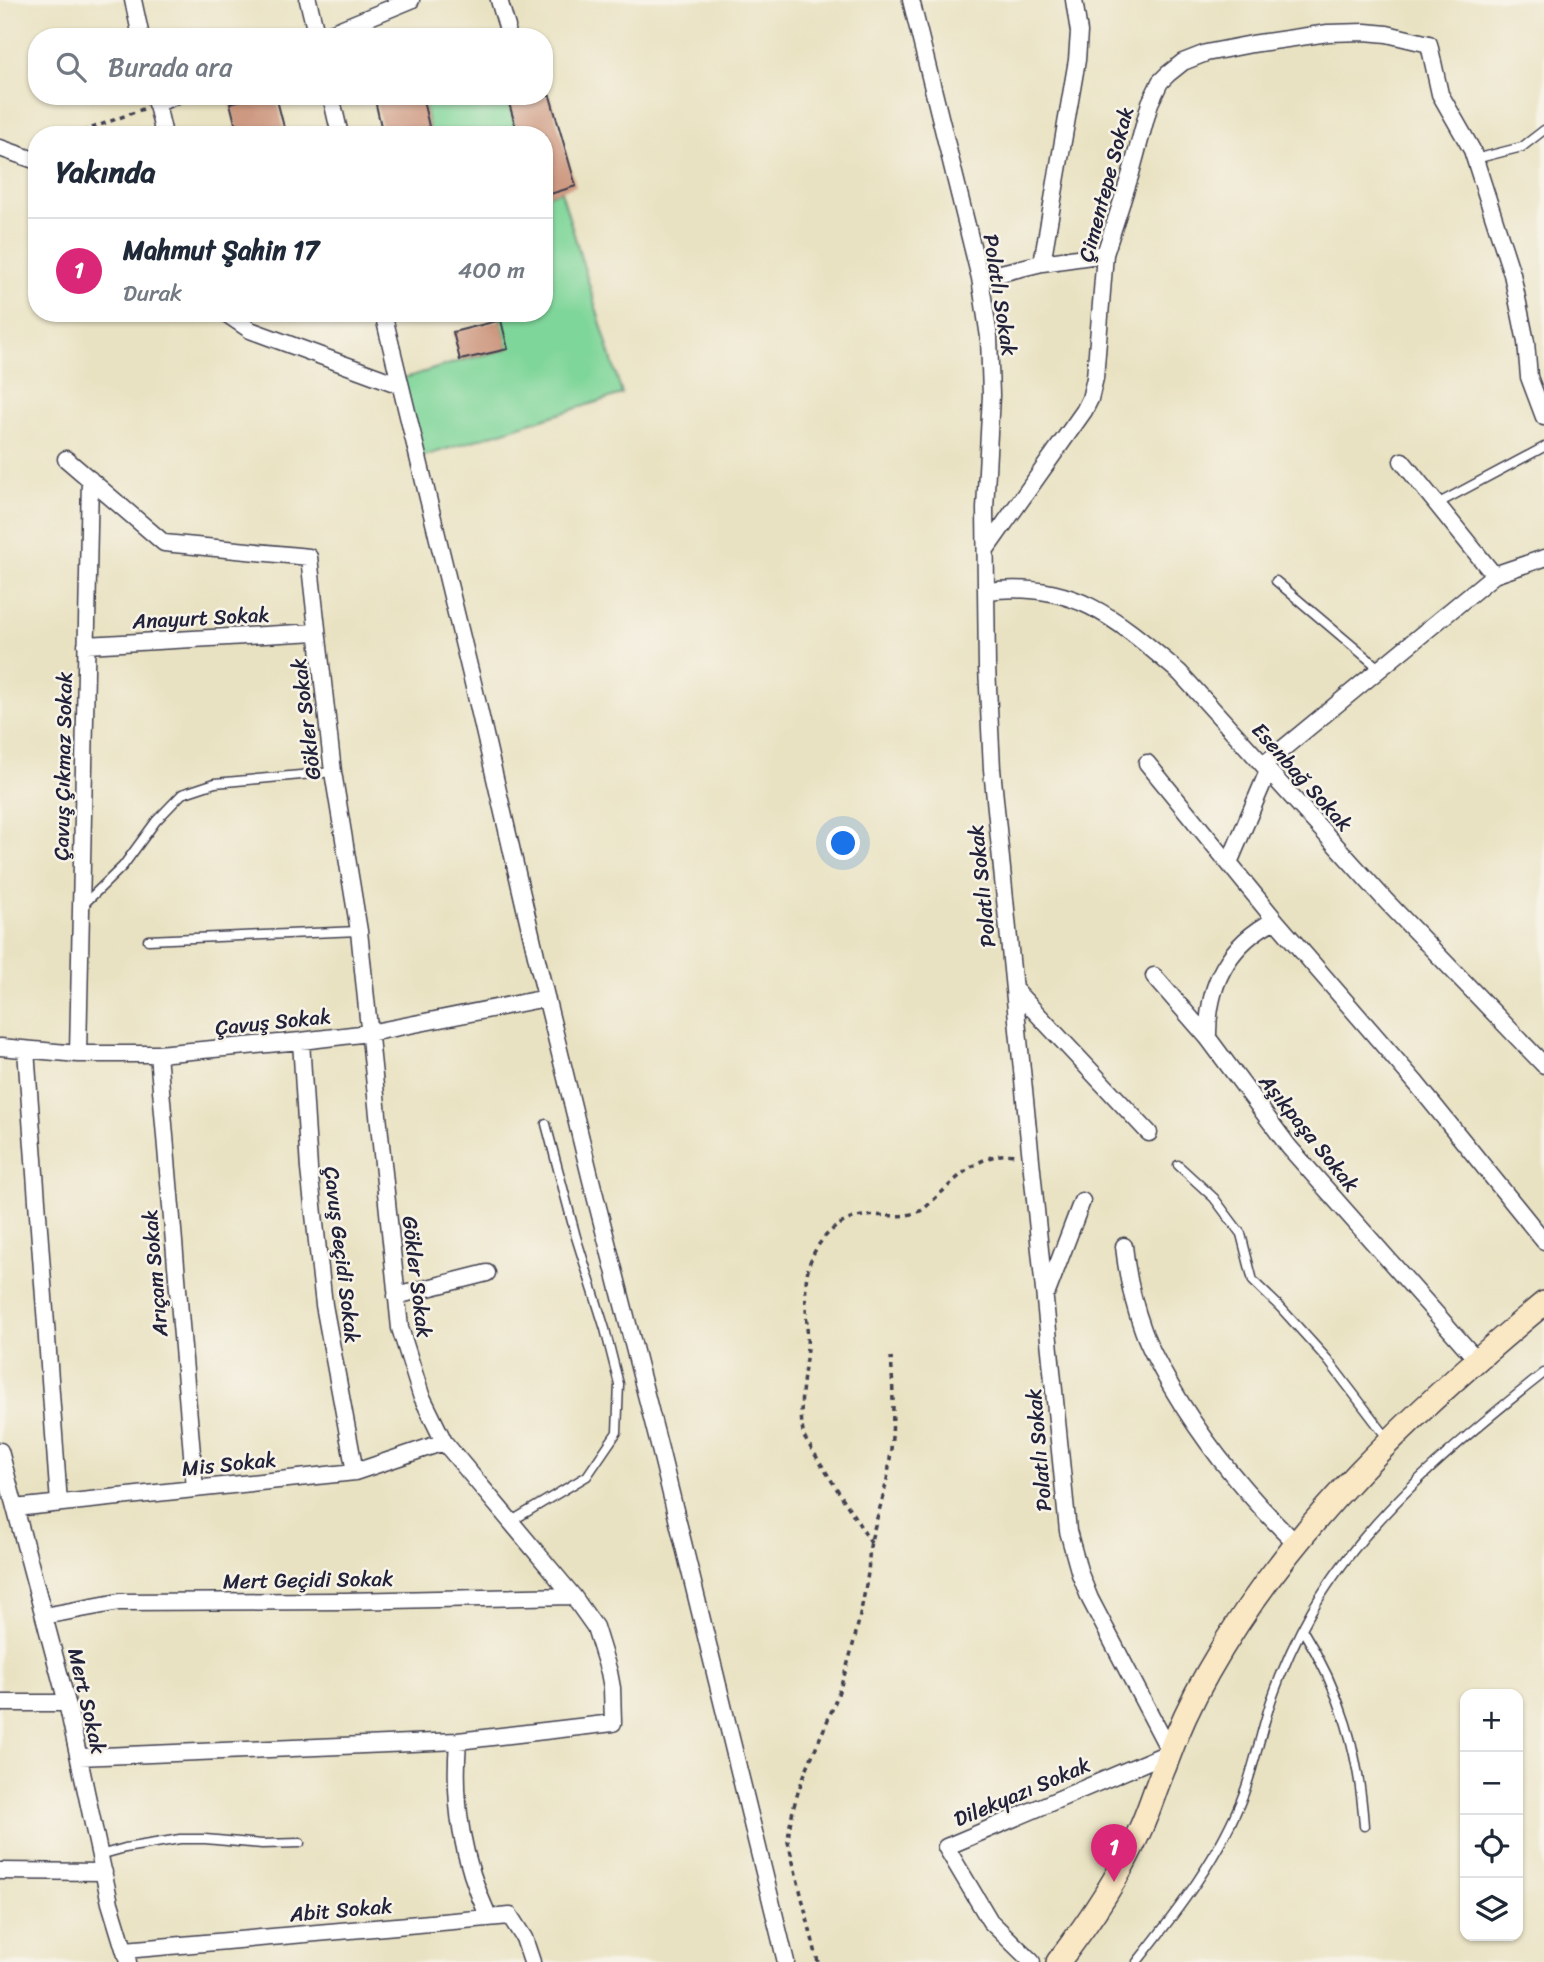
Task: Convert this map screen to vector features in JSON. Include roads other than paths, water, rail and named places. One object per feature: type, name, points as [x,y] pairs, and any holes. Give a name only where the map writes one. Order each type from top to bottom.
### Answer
[{"type":"street","points":[[133,0],[139,28]]},
{"type":"street","points":[[307,0],[316,28]]},
{"type":"street","points":[[341,28],[411,0]]},
{"type":"street","points":[[499,0],[507,27]]},
{"type":"street","name":"Polatlı Sokak","points":[[911,0],[980,278],[989,337],[990,414],[985,480],[992,769],[1065,1508],[1073,1553],[1090,1599],[1170,1752]]},
{"type":"street","points":[[1042,262],[1077,60],[1079,32],[1074,0]]},
{"type":"street","name":"Çimentepe Sokak","points":[[987,548],[1090,399],[1095,378],[1104,254],[1154,92],[1168,74],[1183,62],[1206,53],[1336,32],[1387,34],[1429,44],[1440,94],[1475,159]]},
{"type":"street","points":[[157,105],[161,126]]},
{"type":"street","points":[[333,105],[338,126]]},
{"type":"street","points":[[0,148],[28,157]]},
{"type":"street","points":[[1475,159],[1512,274],[1524,330],[1529,377],[1544,417]]},
{"type":"street","points":[[980,278],[1042,262],[1104,254]]},
{"type":"street","points":[[238,322],[250,330],[400,385]]},
{"type":"street","points":[[385,322],[591,1180],[786,1962]]},
{"type":"street","name":"Gökler Sokak","points":[[66,459],[164,543],[309,557],[333,772],[359,931],[400,1328],[412,1373],[444,1442],[573,1596],[595,1627],[606,1656],[612,1688],[613,1723],[458,1741],[79,1757]]},
{"type":"street","points":[[1402,461],[1494,575]]},
{"type":"street","name":"Çavuş Çıkmaz Sokak","points":[[78,1054],[90,479]]},
{"type":"street","points":[[1229,863],[1266,768],[1494,575],[1544,558]]},
{"type":"street","name":"Esenbağ Sokak","points":[[987,591],[1027,588],[1048,591],[1085,603],[1103,612],[1180,673],[1387,902],[1544,1065]]},
{"type":"street","name":"Anayurt Sokak","points":[[86,645],[317,632]]},
{"type":"street","points":[[1147,763],[1275,920],[1416,1083],[1544,1241]]},
{"type":"street","points":[[1208,1038],[1212,1000],[1221,973],[1248,937],[1275,920]]},
{"type":"street","name":"Aşıkpaşa Sokak","points":[[1154,976],[1208,1038],[1289,1147],[1477,1360]]},
{"type":"street","points":[[1014,989],[1149,1133]]},
{"type":"street","name":"Çavuş Sokak","points":[[0,1047],[78,1054],[158,1054],[369,1033],[547,998]]},
{"type":"street","name":"Çavuş Geçidi Sokak","points":[[301,1041],[309,1169],[322,1291],[355,1472]]},
{"type":"street","points":[[26,1050],[60,1503]]},
{"type":"street","name":"Arıçam Sokak","points":[[158,1054],[195,1489]]},
{"type":"street","points":[[1046,1295],[1082,1201]]},
{"type":"street","points":[[1124,1246],[1136,1311],[1163,1372],[1221,1462],[1296,1543]]},
{"type":"street","points":[[396,1296],[487,1273]]},
{"type":"street","points":[[1059,1962],[1098,1907],[1128,1857],[1190,1706],[1229,1635],[1254,1598],[1296,1543],[1390,1441],[1477,1360],[1544,1303]]},
{"type":"street","name":"Mis Sokak","points":[[15,1508],[355,1472],[444,1442]]},
{"type":"street","name":"Mert Sokak","points":[[0,1451],[67,1703],[110,1903],[126,1956]]},
{"type":"street","name":"Mert Geçidi Sokak","points":[[44,1616],[119,1602],[573,1596]]},
{"type":"street","points":[[0,1703],[67,1703]]},
{"type":"street","points":[[458,1741],[458,1820],[470,1871],[489,1918]]},
{"type":"street","name":"Dilekyazı Sokak","points":[[1032,1962],[990,1920],[946,1847],[1170,1752]]},
{"type":"street","points":[[0,1871],[104,1872]]},
{"type":"street","name":"Abit Sokak","points":[[126,1956],[510,1916],[524,1938],[532,1962]]},
{"type":"lane","points":[[1475,159],[1522,147],[1544,130]]},
{"type":"lane","points":[[1437,505],[1544,447]]},
{"type":"lane","points":[[1276,581],[1380,669]]},
{"type":"lane","points":[[81,907],[123,866],[156,821],[182,794],[215,783],[333,772]]},
{"type":"lane","points":[[148,940],[359,931]]},
{"type":"lane","points":[[510,1522],[587,1476],[617,1432],[619,1384],[545,1124]]},
{"type":"lane","points":[[1178,1165],[1214,1198],[1241,1234],[1253,1281],[1313,1343],[1390,1441]]},
{"type":"lane","points":[[1138,1962],[1192,1891],[1228,1829],[1251,1774],[1284,1668],[1302,1629],[1335,1575],[1388,1511],[1456,1445],[1544,1373]]},
{"type":"lane","points":[[1302,1629],[1330,1678],[1346,1720],[1358,1769],[1364,1826]]},
{"type":"lane","points":[[100,1855],[180,1839],[261,1844],[300,1843]]},
{"type":"place","name":"Mahmut Şahin 17","points":[[1114,1882]]}]
